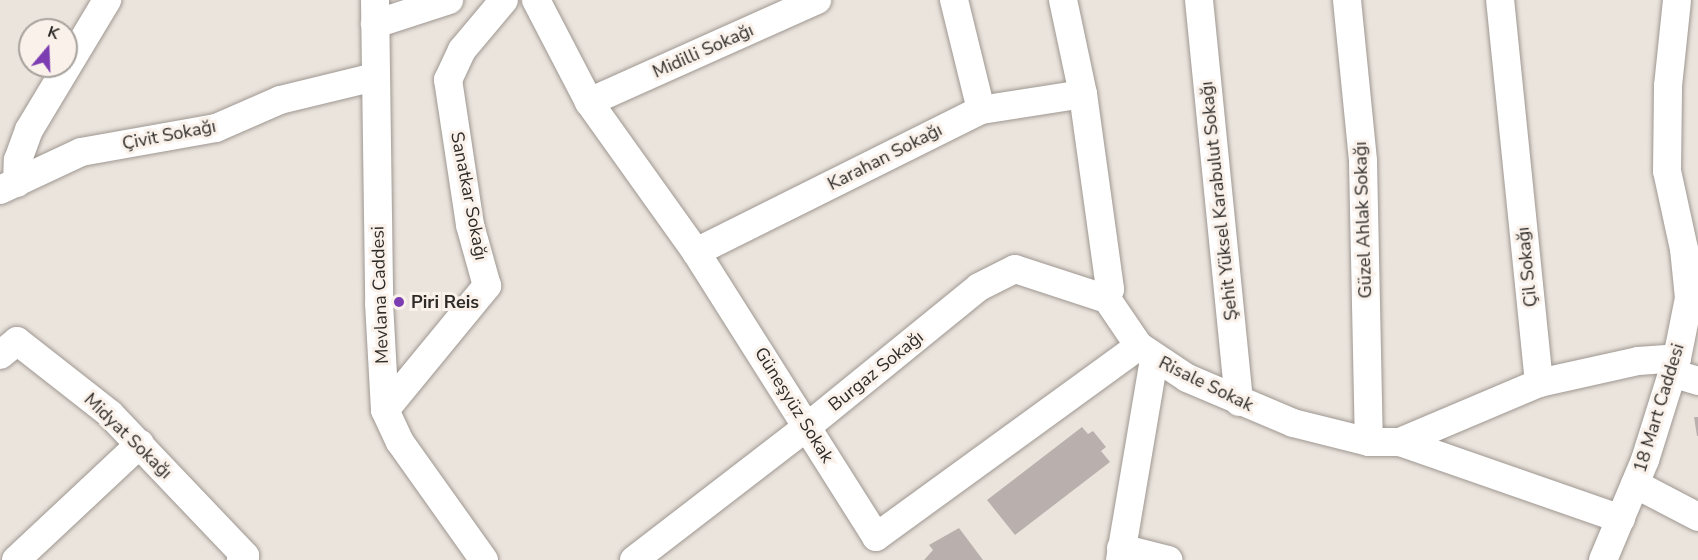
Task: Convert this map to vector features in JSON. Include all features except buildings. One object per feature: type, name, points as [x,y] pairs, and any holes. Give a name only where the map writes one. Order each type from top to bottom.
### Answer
[{"type":"street","points":[[8,187],[29,130],[107,0]]},
{"type":"street","points":[[375,12],[449,0]]},
{"type":"street","name":"Sanatkar Sokağı","points":[[385,410],[487,286],[470,225],[448,80],[462,50],[504,0]]},
{"type":"street","name":"Güneşyüz Sokak","points":[[536,0],[589,102],[696,252],[876,537],[1146,352]]},
{"type":"street","name":"Midilli Sokağı","points":[[589,102],[817,0]]},
{"type":"street","points":[[954,0],[981,110]]},
{"type":"street","points":[[1063,0],[1083,94],[1110,290],[1107,298]]},
{"type":"street","name":"Şehit Yüksel Karabulut Sokağı","points":[[1198,0],[1239,402]]},
{"type":"street","name":"Güzel Ahlak Sokağı","points":[[1347,0],[1363,161],[1369,442]]},
{"type":"street","name":"Çil Sokağı","points":[[1500,0],[1539,383]]},
{"type":"street","name":"18 Mart Caddesi","points":[[1603,560],[1682,371],[1692,276],[1685,198],[1667,171],[1668,86],[1677,0]]},
{"type":"street","name":"Mevlana Caddesi","points":[[375,12],[385,410],[400,442],[481,559]]},
{"type":"street","name":"Çivit Sokağı","points":[[8,187],[81,152],[216,128],[280,100],[375,77]]},
{"type":"street","name":"Karahan Sokağı","points":[[696,252],[981,110],[1083,94]]},
{"type":"street","name":"Burgaz Sokağı","points":[[634,560],[808,426],[979,287],[1015,269],[1107,298]]},
{"type":"street","name":"Risale Sokak","points":[[1107,298],[1146,352],[1239,402],[1293,423],[1369,442],[1400,442],[1621,519]]},
{"type":"street","name":"Midyat Sokağı","points":[[0,355],[16,341],[110,414],[243,558]]},
{"type":"street","points":[[1146,352],[1120,554],[1168,560]]},
{"type":"street","points":[[1400,442],[1539,383],[1638,361],[1682,371]]},
{"type":"street","points":[[16,560],[140,444]]},
{"type":"street","points":[[1635,484],[1698,517]]},
{"type":"place","name":"Piri Reis","points":[[399,302]]}]
